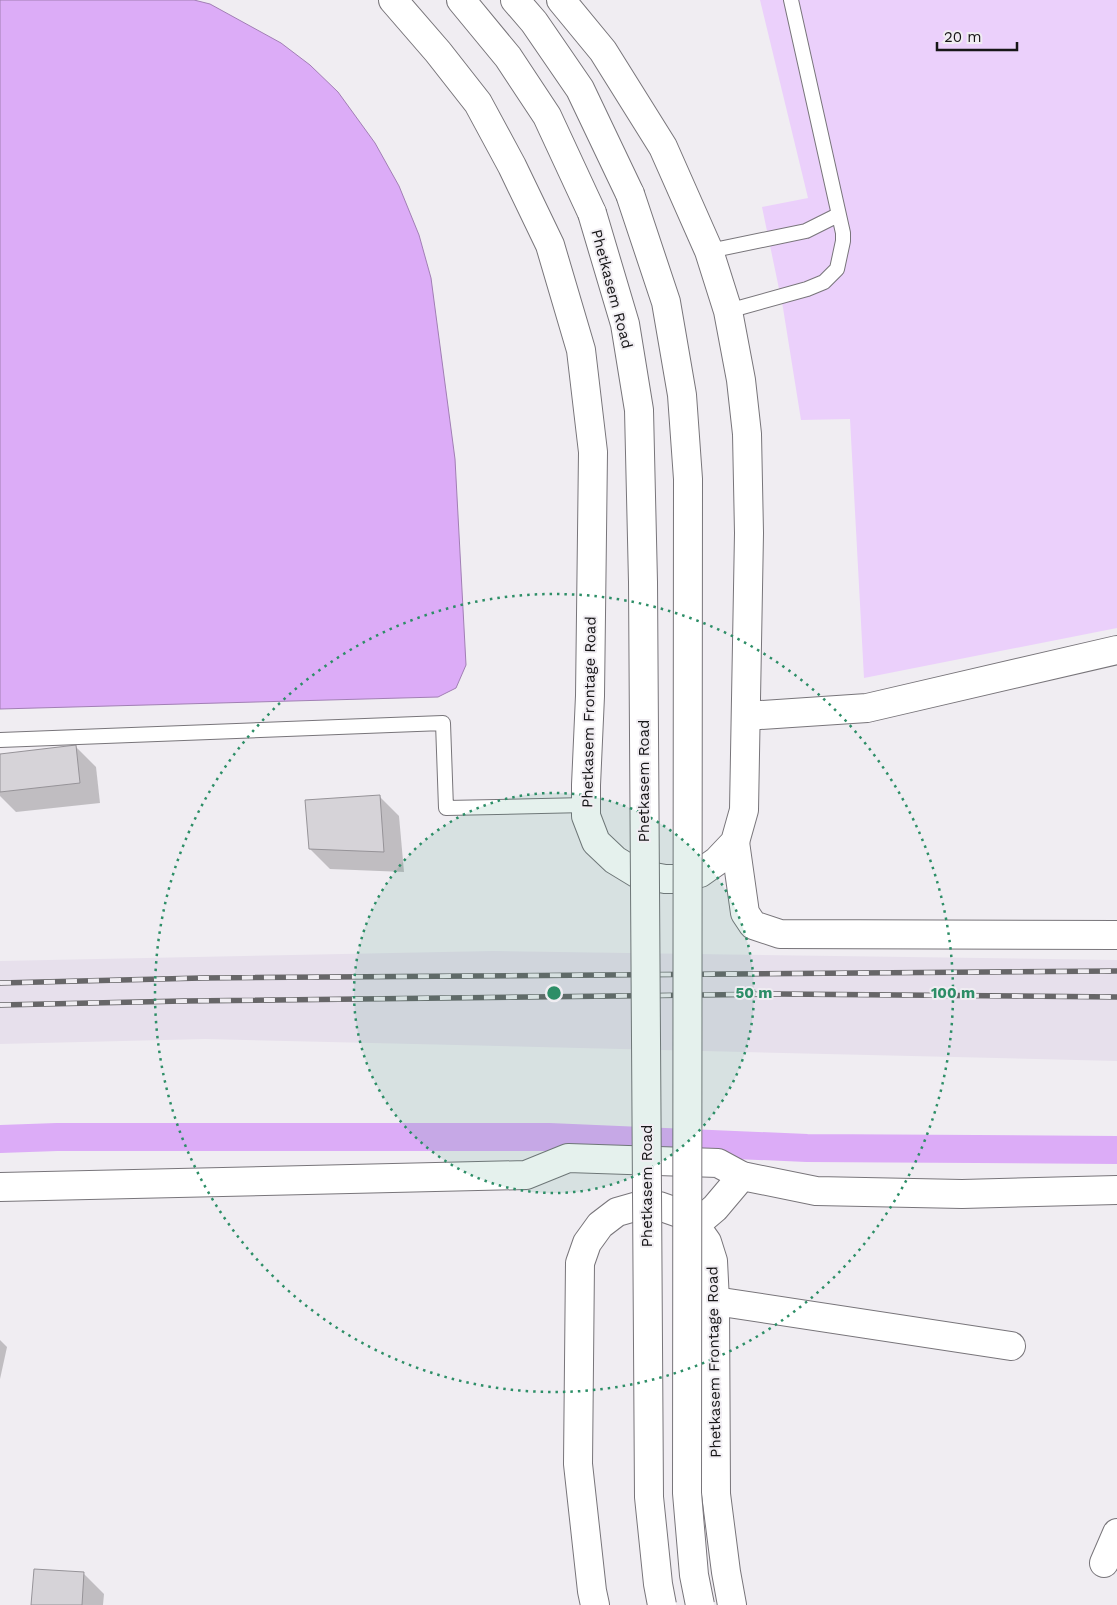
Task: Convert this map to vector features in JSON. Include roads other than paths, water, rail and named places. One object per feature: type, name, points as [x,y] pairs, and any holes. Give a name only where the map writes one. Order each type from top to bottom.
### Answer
[{"type":"main road","name":"Phetkasem Frontage Road","points":[[393,0],[438,52],[478,103],[512,166],[550,245],[581,350],[592,443],[590,696],[586,816],[596,842],[614,860],[638,874],[665,879],[680,879],[700,873],[717,862],[735,842],[744,810],[749,533],[747,434],[741,380],[728,310],[710,251],[663,147],[604,51],[562,0]]},
{"type":"main road","name":"Phetkasem Road","points":[[461,0],[508,57],[547,116],[592,213],[624,324],[639,410],[643,592],[649,1497],[662,1605]]},
{"type":"main road","points":[[516,0],[534,22],[580,89],[630,194],[666,302],[682,395],[688,479],[688,1493],[694,1575],[700,1605]]},
{"type":"main road","points":[[746,716],[867,708],[1117,650]]},
{"type":"main road","points":[[735,842],[745,913],[752,925],[780,934],[1117,935]]},
{"type":"main road","points":[[0,1187],[526,1175],[568,1158],[718,1163],[742,1176],[816,1191],[962,1194],[1117,1190]]},
{"type":"main road","points":[[695,1225],[715,1208],[742,1176]]},
{"type":"main road","name":"Phetkasem Frontage Road","points":[[595,1605],[578,1464],[580,1263],[586,1242],[600,1225],[617,1212],[638,1206],[659,1206],[679,1213],[695,1225],[707,1242],[714,1261],[716,1494],[732,1605]]},
{"type":"main road","points":[[715,1301],[1011,1346]]},
{"type":"main road","points":[[1104,1563],[1117,1533]]},
{"type":"lane","points":[[728,310],[806,289],[824,282],[837,269],[841,252],[843,233],[791,0]]},
{"type":"lane","points":[[710,251],[806,231],[838,215]]},
{"type":"lane","points":[[0,740],[444,723],[446,808],[586,805]]},
{"type":"waterway","points":[[0,1139],[57,1137],[549,1137],[807,1148],[1117,1150]]},
{"type":"railway","points":[[0,983],[202,978],[1117,971]]},
{"type":"railway","points":[[0,1005],[778,994],[1117,997]]}]
